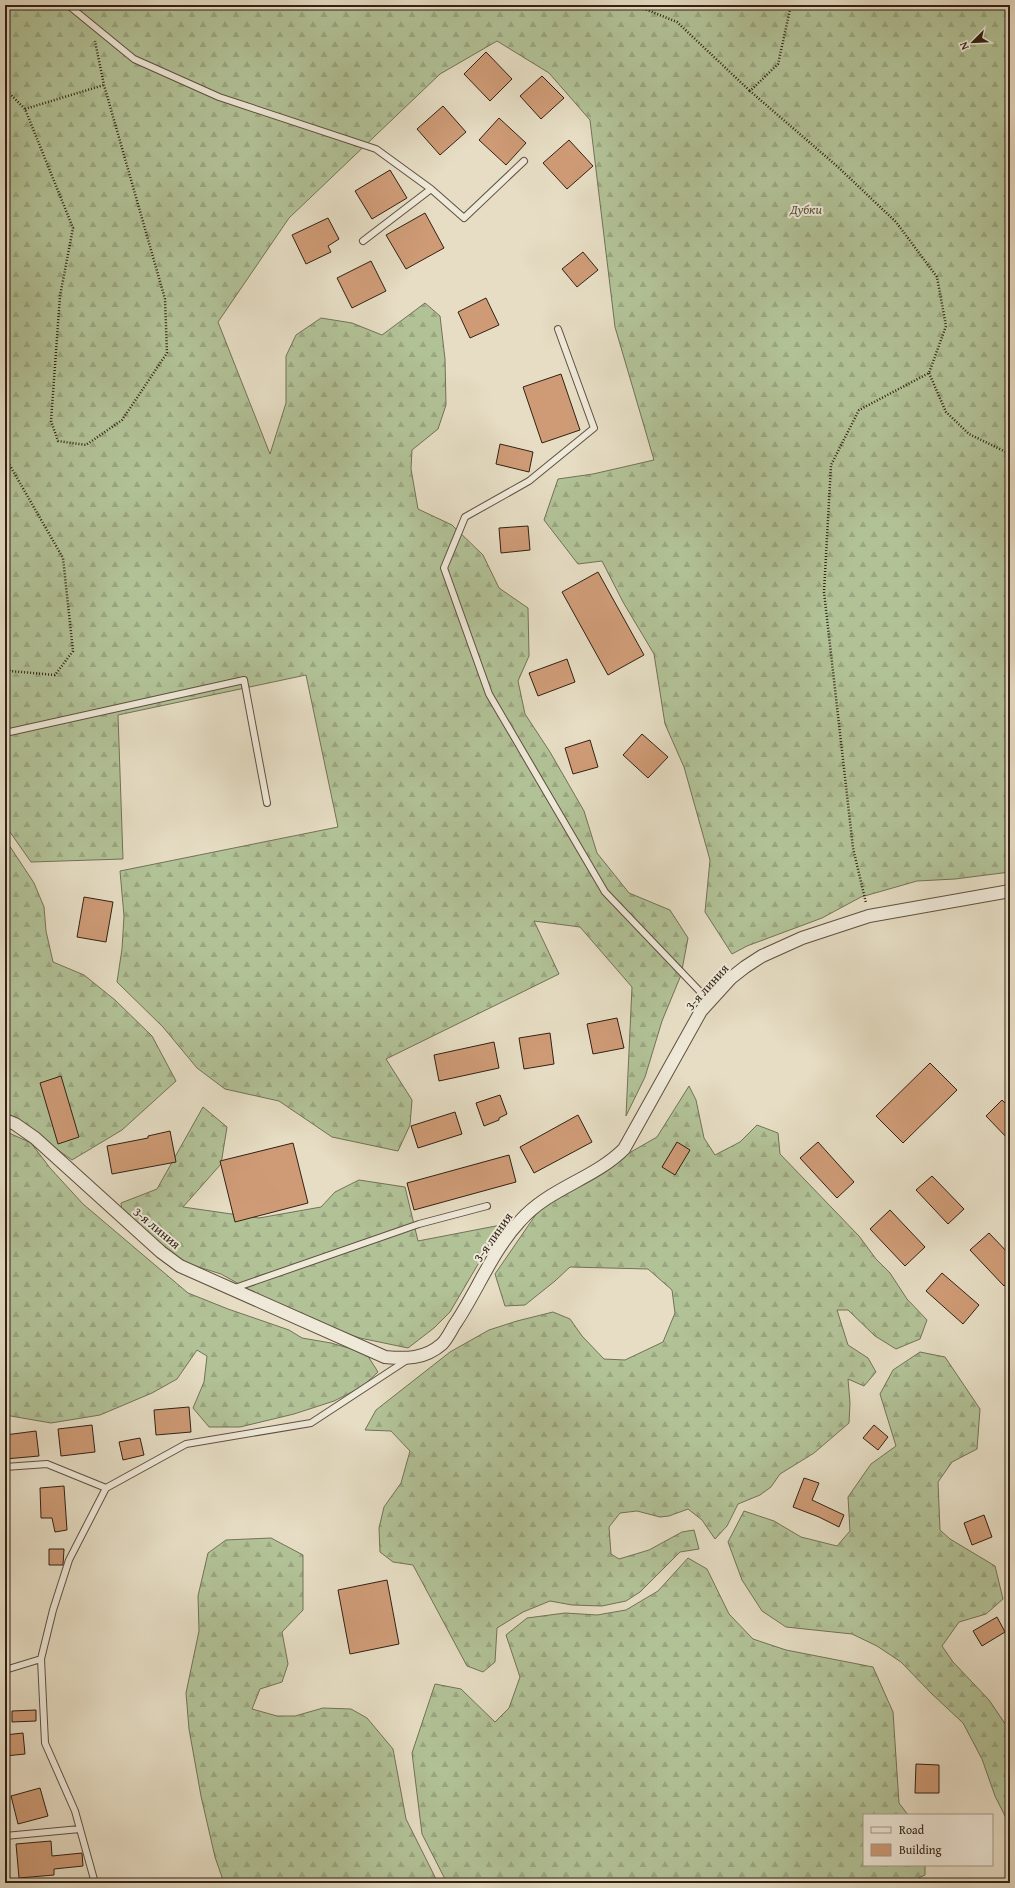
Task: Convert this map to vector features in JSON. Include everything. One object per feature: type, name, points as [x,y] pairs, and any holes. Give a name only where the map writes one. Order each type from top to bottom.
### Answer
[{"type":"street","name":"3-я линия","points":[[5,1120],[15,1124],[35,1138],[161,1252],[180,1266],[385,1357],[408,1359],[427,1354],[442,1344],[468,1304],[491,1261],[519,1221],[542,1202],[564,1187],[611,1162],[624,1149],[701,1011],[731,978],[762,956],[809,935],[869,916],[1010,891]]},
{"type":"lane","points":[[68,5],[134,59],[219,97],[376,149],[431,189],[464,218],[524,161]]},
{"type":"lane","points":[[363,241],[431,189]]},
{"type":"lane","points":[[558,329],[594,428],[529,481],[465,517],[444,568],[489,694],[605,892],[710,1002]]},
{"type":"lane","points":[[5,733],[244,680],[266,803]]},
{"type":"lane","points":[[232,1289],[419,1224],[487,1206]]},
{"type":"lane","points":[[95,1883],[75,1811],[45,1743],[41,1659],[53,1610],[69,1560],[106,1488],[186,1444],[311,1423],[408,1359]]},
{"type":"lane","points":[[5,1467],[48,1464],[106,1488]]},
{"type":"lane","points":[[5,1670],[41,1659]]},
{"type":"lane","points":[[5,1836],[80,1829]]},
{"type":"path","points":[[635,5],[677,22],[750,91],[838,167],[896,222],[937,277],[946,326],[929,373],[859,410],[831,465],[824,592],[853,848],[869,916]]},
{"type":"path","points":[[750,91],[778,64],[791,5]]},
{"type":"path","points":[[5,89],[25,109],[73,228],[60,296],[51,421],[58,441],[86,445],[122,420],[167,353],[165,299],[104,84],[92,26]]},
{"type":"path","points":[[25,109],[104,84]]},
{"type":"path","points":[[929,373],[946,412],[970,434],[1001,451],[1010,454]]},
{"type":"path","points":[[5,456],[63,558],[73,651],[55,675],[10,671],[5,664]]},
{"type":"green space","name":"Дубки","points":[[5,5],[1010,5],[1010,872],[955,879],[917,881],[861,897],[822,918],[747,946],[732,954],[705,912],[710,860],[684,767],[665,724],[654,654],[623,602],[602,561],[578,564],[544,520],[558,479],[593,474],[654,460],[615,327],[590,120],[549,73],[497,41],[440,74],[289,218],[218,322],[270,454],[286,403],[286,356],[296,335],[321,318],[352,323],[382,335],[425,303],[440,316],[445,359],[446,405],[438,429],[412,450],[411,469],[418,509],[452,525],[483,555],[499,588],[528,608],[529,656],[518,681],[525,714],[550,752],[584,811],[597,853],[629,893],[670,910],[688,938],[681,975],[662,1021],[645,1077],[626,1116],[632,987],[580,927],[534,921],[559,974],[386,1059],[412,1100],[410,1125],[398,1151],[332,1137],[279,1101],[225,1089],[197,1068],[163,1027],[117,982],[122,949],[124,916],[120,871],[338,827],[306,675],[118,715],[123,859],[31,862],[5,825]]},
{"type":"green space","points":[[5,839],[34,883],[44,907],[46,931],[53,962],[84,975],[115,1000],[152,1036],[176,1081],[122,1130],[72,1160],[5,1112]]},
{"type":"green space","points":[[689,1086],[696,1100],[704,1138],[715,1155],[740,1142],[757,1125],[778,1133],[780,1154],[859,1236],[876,1259],[890,1273],[907,1299],[927,1320],[920,1339],[896,1349],[875,1336],[848,1310],[837,1310],[848,1345],[868,1358],[876,1372],[864,1386],[848,1379],[850,1403],[849,1423],[814,1453],[780,1474],[771,1487],[760,1495],[738,1504],[727,1526],[715,1539],[702,1520],[688,1509],[669,1516],[660,1517],[637,1511],[620,1513],[609,1527],[611,1554],[619,1559],[649,1550],[682,1532],[694,1530],[699,1549],[680,1552],[640,1592],[626,1601],[602,1606],[572,1605],[550,1601],[523,1612],[497,1628],[495,1662],[483,1672],[467,1666],[413,1565],[393,1562],[380,1552],[379,1528],[384,1507],[401,1483],[410,1451],[391,1431],[365,1430],[376,1410],[450,1352],[489,1330],[517,1321],[553,1312],[570,1319],[582,1336],[604,1359],[625,1360],[663,1342],[675,1313],[672,1290],[648,1269],[570,1267],[525,1305],[505,1306],[495,1274],[539,1210],[603,1168],[657,1137]]},
{"type":"green space","points":[[203,1107],[227,1127],[221,1164],[183,1207],[259,1218],[321,1207],[335,1192],[359,1180],[405,1187],[418,1241],[501,1225],[450,1312],[434,1328],[408,1348],[360,1338],[298,1317],[221,1274],[186,1263],[122,1213],[121,1203],[157,1189]]},
{"type":"green space","points":[[5,1131],[31,1143],[50,1168],[83,1204],[188,1293],[228,1309],[289,1330],[302,1338],[331,1343],[366,1353],[378,1372],[362,1387],[334,1401],[294,1414],[240,1427],[209,1427],[193,1408],[204,1382],[207,1356],[197,1350],[177,1379],[152,1393],[100,1415],[51,1423],[5,1415]]},
{"type":"green space","points":[[920,1352],[945,1357],[980,1409],[977,1449],[952,1462],[938,1482],[940,1530],[950,1539],[995,1566],[1003,1599],[986,1614],[959,1622],[942,1646],[953,1662],[989,1700],[1010,1731],[1010,1826],[995,1796],[982,1759],[963,1723],[901,1662],[877,1646],[852,1634],[786,1627],[762,1611],[742,1580],[728,1542],[744,1511],[774,1521],[801,1537],[837,1546],[850,1531],[848,1497],[871,1464],[896,1446],[880,1394],[893,1370]]},
{"type":"green space","points":[[271,1538],[303,1555],[303,1610],[282,1632],[288,1664],[282,1682],[260,1689],[252,1709],[277,1716],[295,1716],[323,1708],[351,1709],[367,1718],[393,1749],[406,1819],[438,1883],[224,1883],[215,1857],[201,1796],[189,1729],[186,1693],[199,1631],[198,1596],[208,1553],[226,1540]]},
{"type":"green space","points":[[688,1558],[707,1569],[729,1614],[753,1639],[786,1650],[873,1667],[893,1712],[899,1803],[907,1814],[863,1814],[863,1866],[925,1866],[925,1875],[908,1883],[447,1883],[422,1834],[412,1753],[435,1684],[461,1689],[495,1722],[509,1708],[520,1677],[506,1635],[527,1618],[565,1613],[597,1615],[626,1610],[658,1591]]},
{"type":"building","points":[[486,52],[512,79],[490,101],[464,74]]},
{"type":"building","points":[[542,76],[564,98],[541,119],[520,96]]},
{"type":"building","points":[[443,106],[466,132],[440,155],[417,129]]},
{"type":"building","points":[[499,118],[526,143],[506,165],[479,140]]},
{"type":"building","points":[[569,140],[593,166],[567,189],[543,163]]},
{"type":"building","points":[[390,170],[407,198],[372,219],[355,191]]},
{"type":"building","points":[[425,213],[444,248],[406,269],[386,235]]},
{"type":"building","points":[[328,218],[339,239],[328,246],[331,252],[306,264],[292,235]]},
{"type":"building","points":[[583,252],[598,270],[577,287],[562,269]]},
{"type":"building","points":[[371,261],[386,291],[352,308],[337,278]]},
{"type":"building","points":[[486,298],[499,325],[470,338],[458,312]]},
{"type":"building","points":[[561,374],[580,430],[542,443],[523,387]]},
{"type":"building","points":[[500,444],[533,452],[529,472],[496,464]]},
{"type":"building","points":[[528,526],[530,550],[501,553],[499,528]]},
{"type":"building","points":[[598,572],[644,655],[608,675],[562,592]]},
{"type":"building","points":[[567,659],[575,682],[538,696],[529,673]]},
{"type":"building","points":[[642,734],[668,757],[648,778],[623,755]]},
{"type":"building","points":[[590,740],[598,767],[573,774],[565,748]]},
{"type":"building","points":[[84,897],[113,902],[106,942],[77,937]]},
{"type":"building","points":[[617,1018],[624,1048],[593,1054],[587,1024]]},
{"type":"building","points":[[550,1033],[554,1064],[524,1069],[519,1038]]},
{"type":"building","points":[[494,1042],[499,1068],[439,1081],[434,1055]]},
{"type":"building","points":[[930,1063],[957,1090],[903,1143],[876,1116]]},
{"type":"building","points":[[61,1076],[79,1137],[58,1144],[40,1083]]},
{"type":"building","points":[[500,1095],[507,1114],[499,1118],[499,1120],[484,1126],[476,1103]]},
{"type":"building","points":[[1002,1100],[1010,1108],[1010,1141],[986,1116]]},
{"type":"building","points":[[455,1112],[462,1134],[418,1148],[411,1126]]},
{"type":"building","points":[[578,1115],[592,1142],[534,1173],[520,1147]]},
{"type":"building","points":[[170,1131],[176,1162],[112,1174],[107,1146],[148,1138],[148,1136]]},
{"type":"building","points":[[677,1142],[690,1150],[675,1175],[662,1167]]},
{"type":"building","points":[[818,1142],[854,1182],[837,1198],[800,1158]]},
{"type":"building","points":[[293,1143],[308,1203],[235,1222],[220,1161]]},
{"type":"building","points":[[509,1155],[516,1182],[414,1210],[407,1183]]},
{"type":"building","points":[[932,1176],[964,1209],[948,1224],[916,1190]]},
{"type":"building","points":[[890,1210],[925,1247],[905,1266],[870,1229]]},
{"type":"building","points":[[989,1233],[1010,1255],[1010,1280],[1004,1286],[970,1250]]},
{"type":"building","points":[[942,1273],[979,1305],[963,1324],[926,1291]]},
{"type":"building","points":[[189,1407],[191,1432],[156,1435],[154,1410]]},
{"type":"building","points":[[92,1425],[95,1452],[61,1456],[58,1429]]},
{"type":"building","points":[[874,1425],[888,1437],[878,1450],[863,1438]]},
{"type":"building","points":[[36,1431],[39,1456],[5,1459],[5,1435]]},
{"type":"building","points":[[140,1438],[144,1455],[123,1460],[119,1442]]},
{"type":"building","points":[[804,1478],[819,1483],[812,1500],[844,1515],[839,1527],[793,1507]]},
{"type":"building","points":[[64,1486],[67,1530],[55,1532],[52,1518],[41,1518],[40,1488]]},
{"type":"building","points":[[984,1515],[992,1537],[972,1545],[964,1523]]},
{"type":"building","points":[[49,1549],[64,1549],[63,1565],[49,1565]]},
{"type":"building","points":[[387,1580],[399,1644],[350,1654],[338,1590]]},
{"type":"building","points":[[997,1617],[1005,1632],[982,1646],[973,1631]]},
{"type":"building","points":[[36,1710],[36,1721],[12,1722],[12,1711]]},
{"type":"building","points":[[23,1733],[25,1754],[5,1756],[5,1735]]},
{"type":"building","points":[[916,1764],[939,1765],[939,1793],[915,1793]]},
{"type":"building","points":[[40,1788],[48,1816],[18,1824],[11,1796]]},
{"type":"building","points":[[51,1841],[52,1856],[82,1853],[83,1866],[54,1869],[54,1875],[19,1878],[16,1844]]}]
